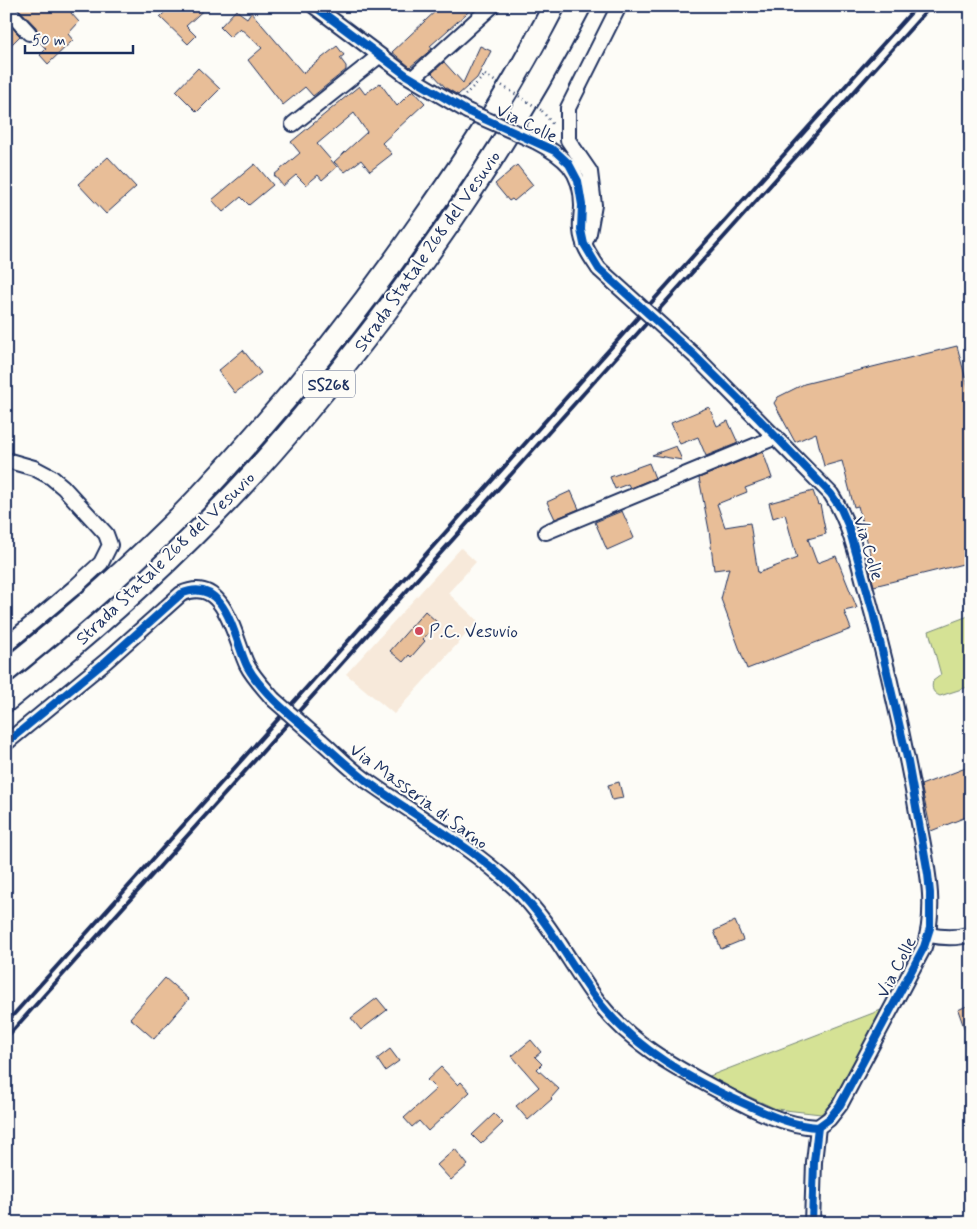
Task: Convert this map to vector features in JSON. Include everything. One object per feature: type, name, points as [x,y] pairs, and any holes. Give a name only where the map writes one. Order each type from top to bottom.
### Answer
[{"type":"highway","name":"Strada Statale 268 del Vesuvio","points":[[6,671],[64,624],[154,542],[196,500],[294,391],[386,273],[444,190],[514,81],[554,6]]},
{"type":"highway","name":"Strada Statale 268 del Vesuvio","points":[[6,701],[79,643],[170,558],[221,508],[310,407],[409,281],[464,202],[534,91],[580,6]]},
{"type":"street","name":"Via Colle","points":[[314,6],[379,56],[461,108],[555,151],[569,164],[578,181],[582,204],[581,230],[584,244],[599,269],[695,356],[832,494],[841,509],[848,525],[873,612],[908,762],[928,874],[930,908],[929,934],[924,947],[840,1105],[829,1119],[818,1127]]},
{"type":"street","points":[[413,78],[492,6]]},
{"type":"street","points":[[584,244],[589,234],[594,205],[590,172],[568,140],[568,108],[619,6]]},
{"type":"street","points":[[6,8],[29,33]]},
{"type":"street","points":[[293,124],[379,56]]},
{"type":"street","points":[[546,532],[776,437]]},
{"type":"street","points":[[6,460],[34,468],[51,477],[106,534],[110,545],[101,563],[6,645]]},
{"type":"street","name":"Via Masseria di Sarno","points":[[6,743],[106,661],[181,594],[191,590],[201,590],[212,595],[228,614],[248,667],[272,699],[369,782],[485,863],[515,888],[546,924],[595,997],[620,1026],[638,1042],[682,1072],[736,1100],[791,1123],[806,1127],[818,1127]]},
{"type":"street","points":[[929,934],[946,938],[963,937],[971,934]]},
{"type":"street","points":[[812,1223],[814,1162],[818,1127]]},
{"type":"path","points":[[461,108],[485,75],[541,110]]},
{"type":"shaded area","name":"P.C. Vesuvio","points":[[461,548],[476,562],[448,593],[478,621],[394,714],[346,674]]},
{"type":"green space","points":[[971,615],[971,686],[940,696],[932,688],[933,681],[941,675],[929,631]]},
{"type":"green space","points":[[881,1010],[839,1094],[821,1114],[776,1109],[707,1077]]},
{"type":"building","points":[[16,6],[76,6],[71,13],[79,22],[68,34],[73,40],[48,64],[40,55],[46,49],[36,38],[38,32],[36,27]]},
{"type":"building","points":[[171,6],[208,6],[186,26],[196,36],[188,44],[160,17]]},
{"type":"building","points":[[441,6],[475,6],[430,46],[432,49],[410,67],[392,52]]},
{"type":"building","points":[[236,10],[247,18],[251,12],[303,73],[337,46],[344,55],[340,58],[346,66],[346,70],[313,96],[305,87],[283,105],[248,60],[262,48],[240,28],[230,37],[220,27]]},
{"type":"building","points":[[6,21],[20,36],[6,50]]},
{"type":"building","points":[[480,46],[491,51],[477,78],[458,95],[446,88],[432,73],[444,62],[463,83]]},
{"type":"building","points":[[198,68],[220,89],[197,112],[176,91]]},
{"type":"building","points":[[380,83],[397,106],[413,90],[425,103],[382,143],[392,154],[370,171],[361,160],[345,172],[334,162],[367,132],[354,113],[317,144],[337,167],[322,180],[318,175],[306,185],[296,175],[283,186],[274,175],[300,153],[291,142],[359,86],[365,94]]},
{"type":"building","points":[[108,157],[136,187],[106,214],[78,184]]},
{"type":"building","points":[[255,164],[273,185],[249,205],[241,197],[223,212],[212,200]]},
{"type":"building","points":[[517,165],[533,185],[514,201],[512,199],[509,201],[495,184]]},
{"type":"building","points":[[957,346],[971,398],[971,562],[874,586],[869,568],[874,567],[858,506],[854,507],[842,461],[824,466],[816,433],[795,442],[774,403],[778,397],[804,384]]},
{"type":"building","points":[[243,350],[261,373],[235,393],[218,371]]},
{"type":"building","points":[[709,407],[717,426],[728,421],[738,443],[706,456],[698,437],[680,444],[671,423]]},
{"type":"building","points":[[676,446],[682,460],[652,455]]},
{"type":"building","points":[[763,452],[772,478],[745,488],[747,492],[717,504],[725,527],[750,523],[758,573],[797,558],[785,514],[773,518],[769,503],[813,491],[818,505],[820,504],[826,534],[808,539],[817,563],[836,556],[857,608],[844,611],[851,629],[747,669],[721,599],[729,568],[714,570],[709,530],[699,478]]},
{"type":"building","points":[[649,463],[655,478],[630,488],[628,484],[615,489],[610,477]]},
{"type":"building","points":[[571,491],[579,509],[555,519],[547,502]]},
{"type":"building","points":[[622,511],[634,538],[607,550],[595,522]]},
{"type":"building","name":"P.C. Vesuvio","points":[[425,611],[438,623],[423,639],[425,641],[411,657],[409,655],[403,662],[390,651]]},
{"type":"building","points":[[971,766],[971,815],[931,831],[921,785]]},
{"type":"building","points":[[619,782],[623,798],[612,800],[608,785]]},
{"type":"building","points":[[735,921],[743,940],[721,949],[714,931]]},
{"type":"building","points":[[165,978],[189,999],[154,1039],[130,1018]]},
{"type":"building","points":[[377,998],[387,1010],[361,1030],[351,1018]]},
{"type":"building","points":[[971,1004],[971,1042],[969,1042],[958,1010]]},
{"type":"building","points":[[531,1040],[541,1052],[535,1057],[542,1064],[537,1069],[559,1089],[552,1099],[528,1120],[516,1106],[539,1087],[512,1056]]},
{"type":"building","points":[[390,1049],[399,1061],[385,1071],[377,1059]]},
{"type":"building","points":[[441,1067],[458,1085],[461,1082],[470,1092],[428,1131],[419,1121],[412,1127],[404,1118],[436,1089],[427,1080]]},
{"type":"building","points":[[494,1114],[503,1123],[481,1144],[472,1135]]},
{"type":"building","points":[[455,1149],[468,1165],[451,1180],[437,1165]]},
{"type":"railway","points":[[6,1023],[917,6]]},
{"type":"railway","points":[[6,1038],[931,6]]},
{"type":"cycle path","points":[[314,6],[406,75],[467,111],[555,151],[569,164],[578,181],[582,205],[581,230],[584,244],[599,269],[695,356],[759,419],[831,494],[841,509],[848,525],[873,612],[908,762],[928,874],[930,928],[924,947],[840,1105],[829,1119],[818,1127],[814,1162],[812,1223]]},
{"type":"cycle path","points":[[6,743],[106,661],[181,594],[196,590],[208,593],[218,601],[226,612],[247,666],[270,696],[362,777],[481,859],[516,889],[548,927],[595,997],[627,1033],[666,1062],[708,1087],[776,1117],[801,1125],[818,1127]]},
{"type":"place","name":"P.C. Vesuvio","points":[[419,631]]}]
